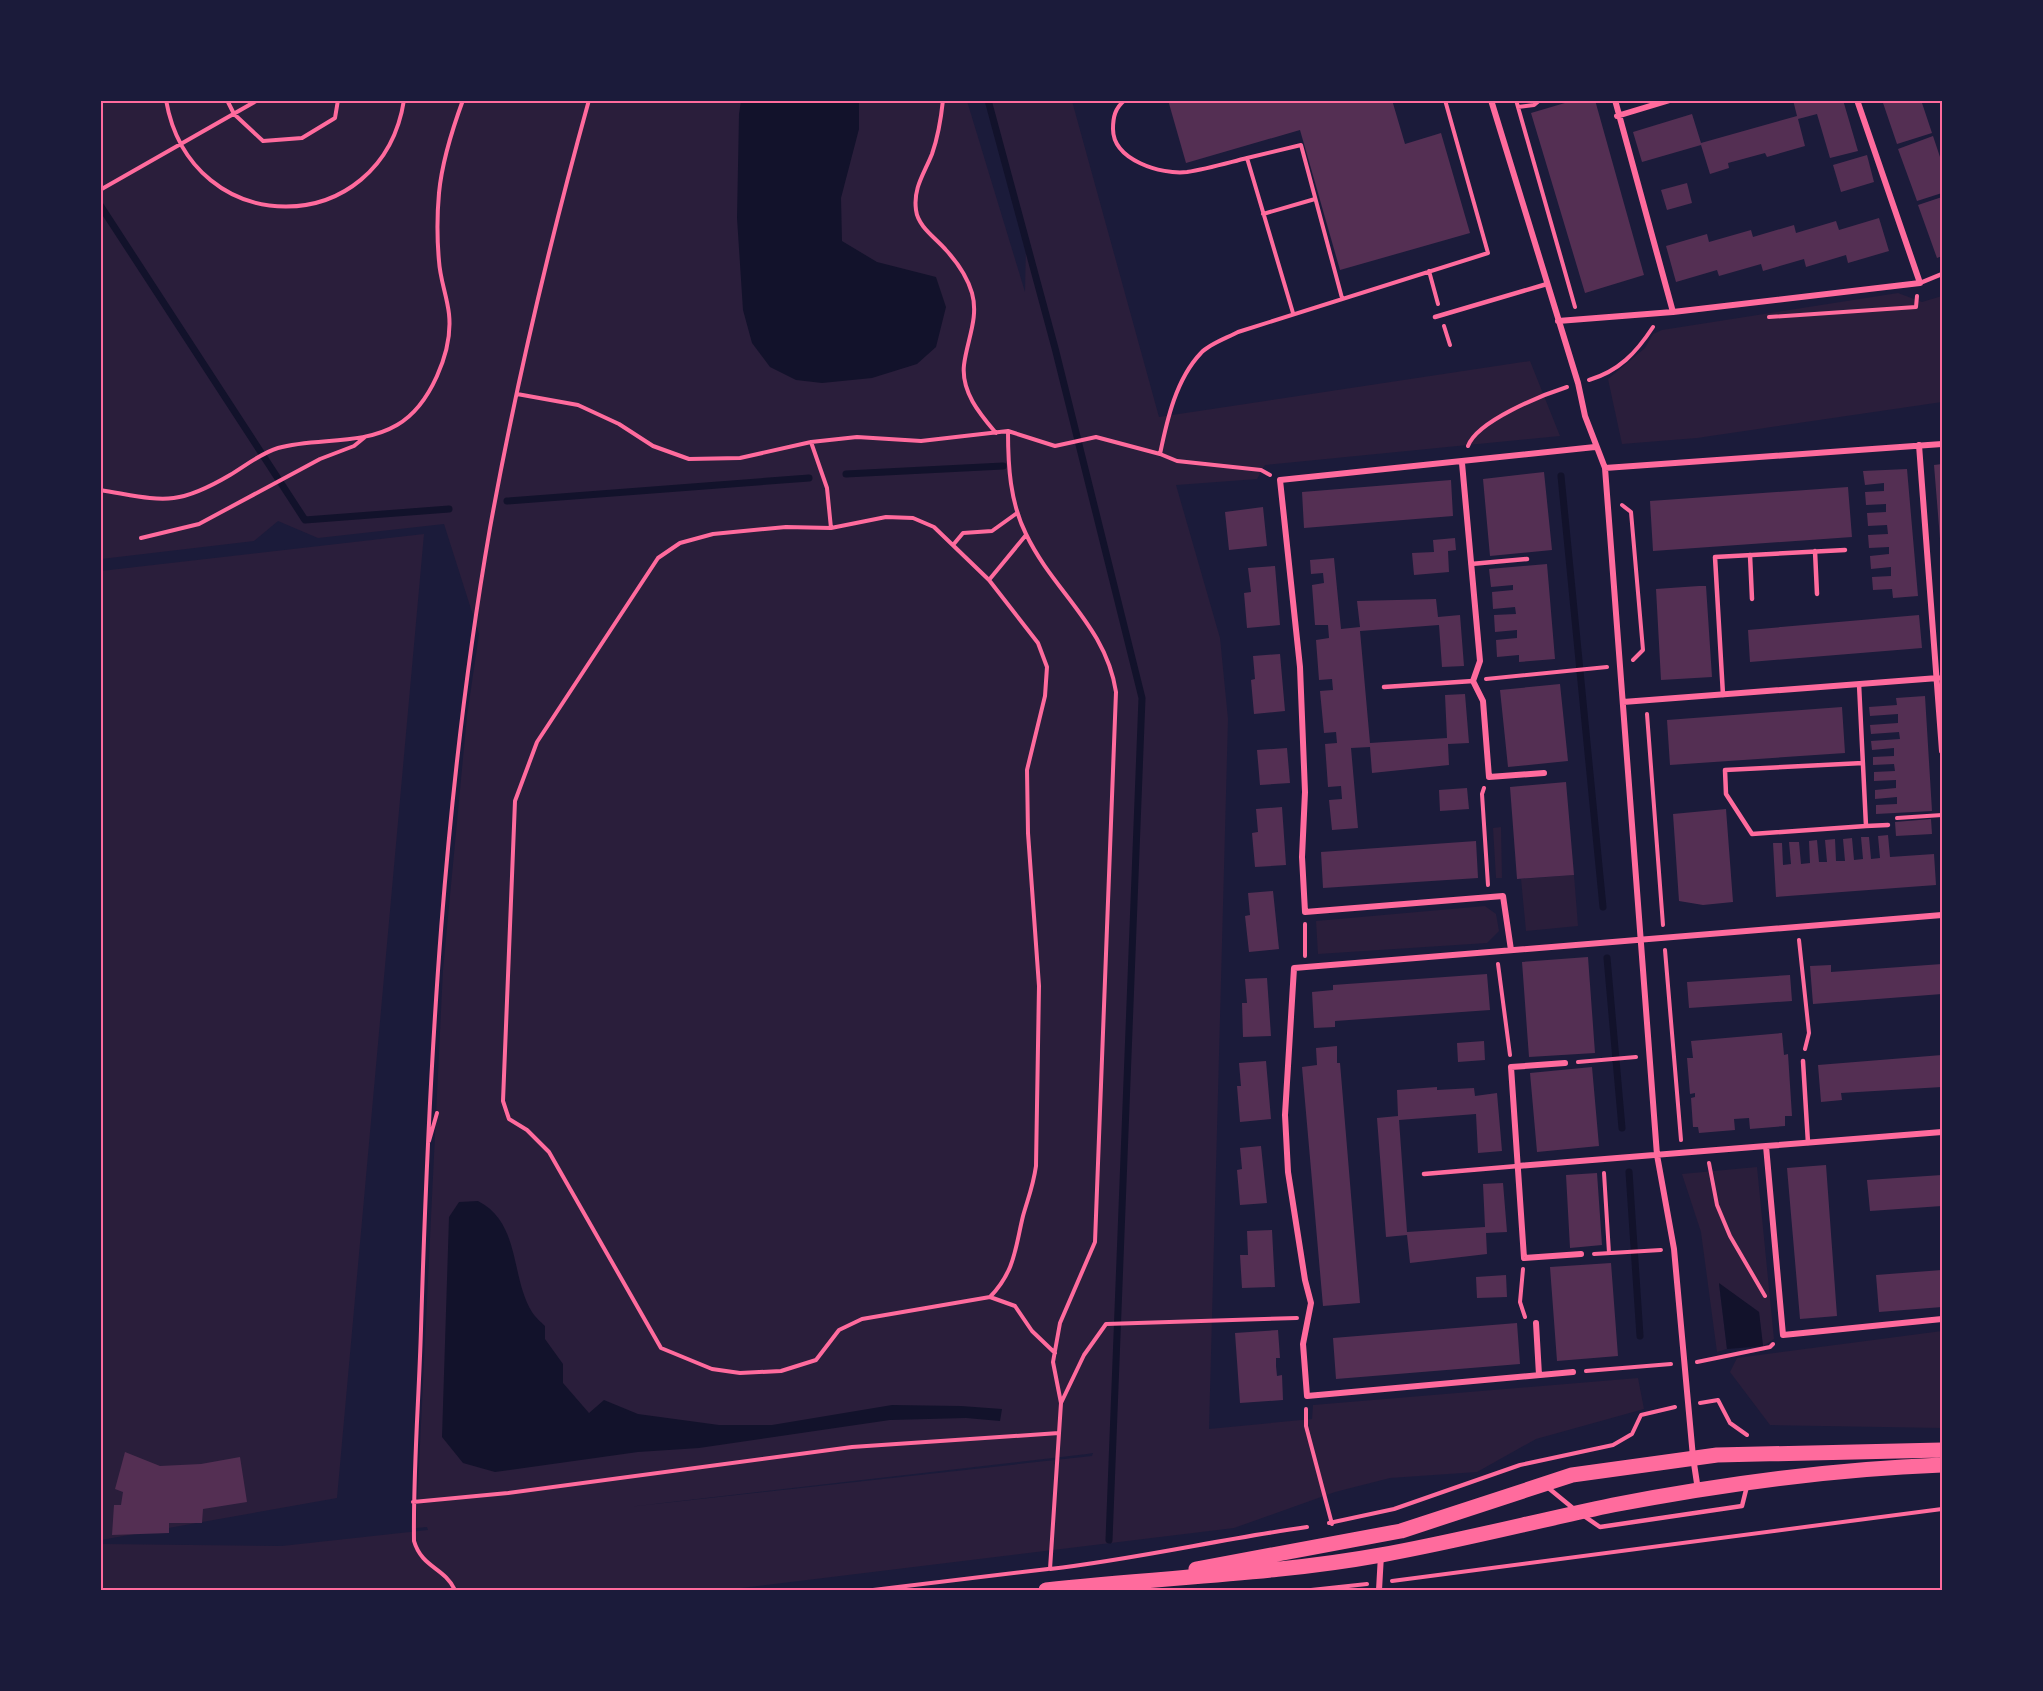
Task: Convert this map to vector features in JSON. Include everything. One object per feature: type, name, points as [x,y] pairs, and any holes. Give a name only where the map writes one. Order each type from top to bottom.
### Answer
[{"type":"main road","points":[[1141,1581],[1401,1531],[1572,1475],[1693,1457],[1776,1452],[1942,1450]]},
{"type":"main road","points":[[1049,1590],[1217,1576],[1381,1555],[1580,1513],[1699,1491],[1813,1473],[1942,1465]]},
{"type":"street","points":[[1491,100],[1578,383],[1595,447],[1605,468],[1657,1155],[1674,1249],[1683,1364],[1699,1491]]},
{"type":"street","points":[[1615,100],[1617,116],[1673,312]]},
{"type":"street","points":[[1617,116],[1670,100]]},
{"type":"street","points":[[1558,321],[1673,312],[1920,283],[1857,100]]},
{"type":"street","points":[[1605,468],[1942,444]]},
{"type":"street","points":[[1919,445],[1942,751]]},
{"type":"street","points":[[1511,950],[1503,896],[1305,912],[1302,857],[1305,792],[1300,667],[1280,480],[1462,463],[1595,447]]},
{"type":"street","points":[[1462,463],[1480,661],[1473,681],[1483,701],[1489,777],[1544,773]]},
{"type":"street","points":[[1623,702],[1938,678]]},
{"type":"street","points":[[1573,1372],[1306,1396],[1303,1344],[1311,1303],[1305,1280],[1288,1172],[1285,1115],[1294,968],[1942,915]]},
{"type":"street","points":[[1565,1063],[1511,1067],[1524,1258],[1581,1254]]},
{"type":"street","points":[[1518,1166],[1942,1132]]},
{"type":"street","points":[[1766,1146],[1783,1335],[1942,1319]]},
{"type":"street","points":[[1536,1323],[1539,1375]]},
{"type":"street","points":[[1379,1587],[1381,1555]]},
{"type":"lane","points":[[1920,283],[1942,274]]},
{"type":"lane","points":[[1436,317],[1547,284]]},
{"type":"lane","points":[[1723,695],[1715,557],[1845,550]]},
{"type":"lane","points":[[1815,551],[1817,594]]},
{"type":"lane","points":[[1750,555],[1752,599]]},
{"type":"lane","points":[[1471,564],[1527,559]]},
{"type":"lane","points":[[1384,687],[1473,681]]},
{"type":"lane","points":[[1859,684],[1866,826]]},
{"type":"lane","points":[[1863,763],[1725,770],[1726,794],[1752,834],[1888,825]]},
{"type":"lane","points":[[1803,1061],[1808,1143]]},
{"type":"lane","points":[[1424,1174],[1518,1166]]},
{"type":"lane","points":[[1544,1485],[1600,1527],[1742,1506],[1747,1484]]},
{"type":"path","points":[[166,100],[170,121],[179,145],[202,175],[233,196],[270,207],[307,206],[343,193],[372,170],[393,138],[404,100]]},
{"type":"path","points":[[227,100],[234,114],[262,141],[302,138],[335,118],[338,100]]},
{"type":"path","points":[[100,190],[258,100]]},
{"type":"path","points":[[141,538],[199,524],[268,489],[320,459],[354,446],[366,437],[397,425],[407,417],[434,383],[446,354],[449,316],[439,263],[439,192],[446,156],[463,100]]},
{"type":"path","points":[[455,1590],[445,1575],[426,1564],[418,1554],[414,1540],[413,1502],[426,1149],[441,932],[463,713],[490,529],[517,394],[560,205],[589,100]]},
{"type":"path","points":[[943,100],[937,138],[915,188],[916,213],[928,233],[945,249],[965,274],[973,295],[974,329],[964,366],[968,394],[997,434]]},
{"type":"path","points":[[1125,100],[1118,105],[1113,119],[1113,137],[1126,155],[1149,167],[1184,172],[1300,145],[1342,298]]},
{"type":"path","points":[[1160,454],[1168,416],[1185,376],[1201,352],[1238,332],[1293,313],[1488,253],[1445,100]]},
{"type":"path","points":[[1516,100],[1578,319]]},
{"type":"path","points":[[1518,107],[1534,105],[1540,100]]},
{"type":"path","points":[[1247,158],[1293,313]]},
{"type":"path","points":[[1263,214],[1315,199]]},
{"type":"path","points":[[1761,317],[1916,307],[1920,283]]},
{"type":"path","points":[[1462,463],[1471,439],[1504,414],[1543,395],[1605,374],[1620,366],[1638,349],[1654,324]]},
{"type":"path","points":[[517,394],[578,405],[619,424],[653,447],[690,459],[740,458],[811,442],[857,436],[921,441],[997,434],[1008,430],[1055,446],[1096,437],[1160,454],[1177,461],[1262,470],[1280,480]]},
{"type":"path","points":[[1008,430],[1008,467],[1017,513],[1026,535],[1095,632],[1112,669],[1116,692],[1095,1242],[1060,1323],[1053,1362],[1061,1403],[1049,1590]]},
{"type":"path","points":[[101,490],[169,500],[184,498],[198,493],[271,450],[296,443],[366,437]]},
{"type":"path","points":[[811,442],[827,488],[831,528]]},
{"type":"path","points":[[1607,493],[1631,512],[1643,650],[1632,661],[1634,669]]},
{"type":"path","points":[[953,544],[963,533],[992,531],[1017,513]]},
{"type":"path","points":[[990,1297],[1003,1284],[1016,1254],[1023,1214],[1033,1191],[1036,1166],[1039,986],[1028,833],[1027,770],[1045,696],[1047,667],[1038,643],[989,580],[934,527],[913,518],[886,517],[831,528],[786,527],[713,534],[680,543],[658,558],[537,742],[515,801],[503,1101],[509,1119],[527,1130],[549,1152],[661,1348],[688,1361],[711,1369],[740,1373],[781,1371],[816,1360],[839,1330],[862,1319],[990,1297],[1015,1306],[1032,1331],[1055,1353]]},
{"type":"path","points":[[989,580],[1026,535]]},
{"type":"path","points":[[1473,681],[1592,668]]},
{"type":"path","points":[[1646,700],[1682,1153]]},
{"type":"path","points":[[1489,777],[1482,794],[1489,897]]},
{"type":"path","points":[[1888,825],[1891,819],[1942,815]]},
{"type":"path","points":[[1305,912],[1305,967]]},
{"type":"path","points":[[1798,927],[1809,1033],[1803,1061]]},
{"type":"path","points":[[1496,952],[1511,1067]]},
{"type":"path","points":[[1594,1061],[1621,1058]]},
{"type":"path","points":[[426,1149],[436,1113]]},
{"type":"path","points":[[1707,1151],[1717,1205],[1730,1236],[1781,1320]]},
{"type":"path","points":[[1604,1159],[1609,1253],[1650,1251]]},
{"type":"path","points":[[1524,1258],[1521,1302],[1523,1316],[1536,1323]]},
{"type":"path","points":[[1061,1403],[1084,1355],[1106,1324],[1130,1321],[1307,1317]]},
{"type":"path","points":[[1573,1372],[1683,1364],[1770,1347],[1783,1335]]},
{"type":"path","points":[[1306,1396],[1306,1426],[1337,1545]]},
{"type":"path","points":[[413,1502],[508,1493],[852,1447],[1059,1433]]},
{"type":"path","points":[[1311,1590],[1379,1587],[1942,1509]]},
{"type":"path","points":[[873,1590],[1050,1569]]},
{"type":"shaded area","points":[[100,101],[967,101],[1025,292],[1026,244],[990,101],[1072,101],[1159,417],[1530,361],[1560,436],[1265,465],[1257,479],[1176,485],[1220,638],[1228,719],[1209,1429],[1312,1419],[1313,1405],[1638,1378],[1644,1409],[1536,1439],[1477,1472],[1390,1478],[1335,1492],[1234,1528],[725,1590],[101,1590],[101,1544],[282,1546],[428,1530],[427,1527],[416,1528],[443,970],[467,716],[479,634],[444,524],[318,538],[278,521],[254,541],[101,559]],"holes":[[[1093,1453],[1092,1456],[628,1507]]]},
{"type":"shaded area","points":[[741,101],[859,101],[859,129],[841,198],[842,241],[877,262],[936,277],[946,307],[936,347],[917,364],[872,378],[822,383],[796,380],[770,367],[752,343],[743,310],[737,218]]},
{"type":"shaded area","points":[[1898,293],[1922,302],[1942,296],[1942,402],[1697,438],[1622,444],[1608,379],[1645,348],[1653,334],[1662,330]]},
{"type":"shaded area","points":[[424,534],[337,1498],[101,1540],[101,571]]},
{"type":"shaded area","points":[[1501,827],[1502,878],[1496,878],[1493,828]]},
{"type":"shaded area","points":[[1574,875],[1578,926],[1526,931],[1521,879]]},
{"type":"shaded area","points":[[1485,906],[1496,914],[1499,931],[1487,943],[1318,954],[1316,921]]},
{"type":"shaded area","points":[[1757,1167],[1774,1339],[1763,1346],[1759,1312],[1719,1284],[1727,1349],[1717,1352],[1701,1232],[1682,1174]]},
{"type":"shaded area","points":[[478,1201],[492,1211],[508,1236],[525,1298],[533,1314],[545,1326],[545,1339],[563,1364],[563,1383],[589,1413],[604,1400],[638,1414],[719,1425],[772,1425],[892,1405],[961,1406],[1002,1409],[1000,1421],[966,1418],[890,1420],[699,1448],[638,1452],[495,1472],[463,1463],[442,1437],[449,1217],[459,1202]]},
{"type":"shaded area","points":[[1719,1283],[1759,1312],[1763,1346],[1727,1349]]},
{"type":"shaded area","points":[[1942,1331],[1942,1428],[1770,1425],[1730,1372],[1737,1358]]},
{"type":"building","points":[[1168,100],[1392,100],[1405,144],[1441,133],[1470,233],[1340,270],[1300,130],[1186,163]]},
{"type":"building","points":[[1575,100],[1595,100],[1644,275],[1585,293],[1531,113]]},
{"type":"building","points":[[1793,100],[1843,100],[1858,151],[1830,158],[1817,114],[1798,119],[1805,146],[1767,157],[1765,153],[1728,163],[1729,168],[1710,174],[1701,145],[1642,162],[1633,132],[1692,114],[1701,143],[1797,116]]},
{"type":"building","points":[[1882,100],[1921,100],[1932,133],[1897,144]]},
{"type":"building","points":[[1933,136],[1942,163],[1942,193],[1917,201],[1898,149]]},
{"type":"building","points":[[1867,155],[1874,182],[1841,192],[1833,165]]},
{"type":"building","points":[[1687,183],[1692,203],[1667,210],[1661,190]]},
{"type":"building","points":[[1942,197],[1942,256],[1937,258],[1918,205]]},
{"type":"building","points":[[1879,218],[1889,251],[1848,263],[1846,255],[1806,267],[1804,259],[1763,271],[1761,264],[1719,276],[1717,270],[1676,282],[1666,246],[1707,234],[1709,242],[1751,230],[1753,237],[1794,225],[1796,233],[1836,221],[1839,230]]},
{"type":"building","points":[[1942,464],[1942,551],[1941,551],[1934,465]]},
{"type":"building","points":[[1907,469],[1918,596],[1893,598],[1892,589],[1873,590],[1872,577],[1891,576],[1891,567],[1871,569],[1870,556],[1889,554],[1889,547],[1869,548],[1868,535],[1888,534],[1887,525],[1868,526],[1867,513],[1886,512],[1886,504],[1866,505],[1865,492],[1884,491],[1884,483],[1865,485],[1863,471]]},
{"type":"building","points":[[1544,472],[1552,550],[1490,556],[1483,479]]},
{"type":"building","points":[[1451,480],[1453,516],[1304,528],[1302,492]]},
{"type":"building","points":[[1848,487],[1852,537],[1653,551],[1650,501]]},
{"type":"building","points":[[1263,507],[1267,546],[1229,550],[1225,512]]},
{"type":"building","points":[[1455,538],[1456,550],[1448,551],[1449,572],[1414,575],[1412,553],[1434,552],[1433,540]]},
{"type":"building","points":[[1334,558],[1341,629],[1360,627],[1357,601],[1436,599],[1438,617],[1460,615],[1464,666],[1442,667],[1439,625],[1360,631],[1370,743],[1447,738],[1445,695],[1465,694],[1469,743],[1448,744],[1449,765],[1372,773],[1370,747],[1351,748],[1358,828],[1332,830],[1329,800],[1342,799],[1341,786],[1328,787],[1325,744],[1337,743],[1336,732],[1324,733],[1320,691],[1333,690],[1332,679],[1319,680],[1316,640],[1329,638],[1328,625],[1315,625],[1312,585],[1324,583],[1323,573],[1311,574],[1310,560]]},
{"type":"building","points":[[1547,564],[1555,659],[1519,662],[1519,655],[1497,657],[1496,640],[1517,638],[1517,630],[1495,632],[1494,615],[1516,614],[1515,607],[1493,609],[1492,592],[1513,590],[1513,585],[1491,587],[1489,569]]},
{"type":"building","points":[[1275,566],[1280,625],[1247,628],[1244,593],[1251,592],[1248,568]]},
{"type":"building","points":[[1706,586],[1712,677],[1661,680],[1656,589]]},
{"type":"building","points":[[1919,615],[1922,648],[1750,662],[1748,630]]},
{"type":"building","points":[[1280,654],[1285,711],[1254,714],[1251,680],[1255,679],[1253,656]]},
{"type":"building","points":[[1560,684],[1568,761],[1508,767],[1500,690]]},
{"type":"building","points":[[1925,696],[1932,811],[1876,814],[1876,805],[1897,804],[1897,797],[1875,799],[1875,790],[1896,788],[1896,780],[1874,781],[1874,772],[1895,771],[1894,764],[1873,765],[1873,757],[1894,756],[1894,748],[1872,750],[1871,741],[1900,739],[1899,732],[1871,734],[1870,725],[1898,723],[1898,714],[1870,716],[1869,707],[1897,705],[1896,698]]},
{"type":"building","points":[[1842,707],[1845,753],[1670,765],[1667,720]]},
{"type":"building","points":[[1287,748],[1290,783],[1260,785],[1257,750]]},
{"type":"building","points":[[1566,782],[1574,875],[1517,879],[1510,787]]},
{"type":"building","points":[[1467,788],[1469,809],[1440,811],[1439,790]]},
{"type":"building","points":[[1282,807],[1286,865],[1255,867],[1252,833],[1258,832],[1256,809]]},
{"type":"building","points":[[1726,809],[1733,902],[1703,905],[1679,901],[1673,814]]},
{"type":"building","points":[[1931,819],[1932,834],[1896,836],[1895,822]]},
{"type":"building","points":[[1888,835],[1890,857],[1934,854],[1936,885],[1776,897],[1773,843],[1782,843],[1783,865],[1791,864],[1789,842],[1799,842],[1801,864],[1810,863],[1809,841],[1817,840],[1819,862],[1827,862],[1825,840],[1835,839],[1836,861],[1845,861],[1843,839],[1852,838],[1854,860],[1863,859],[1861,837],[1869,837],[1871,859],[1880,858],[1878,836]]},
{"type":"building","points":[[1476,841],[1478,878],[1323,888],[1321,852]]},
{"type":"building","points":[[1273,891],[1279,949],[1249,952],[1245,916],[1250,915],[1248,893]]},
{"type":"building","points":[[1588,957],[1595,1053],[1529,1057],[1522,962]]},
{"type":"building","points":[[1942,964],[1942,994],[1813,1004],[1810,966],[1831,965],[1831,972]]},
{"type":"building","points":[[1487,974],[1490,1010],[1335,1021],[1335,1027],[1314,1028],[1312,992],[1333,990],[1333,985]]},
{"type":"building","points":[[1790,975],[1792,1001],[1689,1008],[1687,982]]},
{"type":"building","points":[[1267,978],[1271,1036],[1243,1037],[1242,1003],[1247,1003],[1245,979]]},
{"type":"building","points":[[1782,1033],[1784,1055],[1788,1054],[1792,1116],[1785,1116],[1785,1126],[1750,1129],[1749,1118],[1734,1119],[1735,1130],[1699,1133],[1698,1127],[1693,1127],[1691,1098],[1695,1097],[1695,1093],[1690,1094],[1687,1058],[1693,1058],[1691,1041]]},
{"type":"building","points":[[1484,1041],[1485,1060],[1458,1062],[1457,1043]]},
{"type":"building","points":[[1337,1046],[1360,1303],[1323,1306],[1302,1067],[1317,1065],[1316,1048]]},
{"type":"building","points":[[1942,1055],[1942,1087],[1841,1093],[1842,1100],[1821,1102],[1818,1065]]},
{"type":"building","points":[[1266,1061],[1271,1119],[1240,1122],[1237,1086],[1241,1086],[1239,1063]]},
{"type":"building","points":[[1592,1067],[1599,1146],[1537,1152],[1530,1073]]},
{"type":"building","points":[[1437,1087],[1437,1090],[1474,1088],[1475,1096],[1497,1093],[1502,1151],[1478,1153],[1476,1114],[1399,1120],[1407,1232],[1485,1227],[1483,1184],[1503,1183],[1507,1232],[1486,1233],[1487,1254],[1410,1263],[1407,1235],[1386,1237],[1377,1118],[1398,1116],[1397,1090]]},
{"type":"building","points":[[1261,1146],[1267,1203],[1240,1205],[1237,1170],[1242,1169],[1240,1148]]},
{"type":"building","points":[[1826,1165],[1837,1316],[1800,1319],[1787,1168]]},
{"type":"building","points":[[1597,1173],[1602,1245],[1570,1248],[1566,1175]]},
{"type":"building","points":[[1942,1175],[1942,1206],[1870,1211],[1867,1180]]},
{"type":"building","points":[[1272,1230],[1275,1287],[1242,1288],[1240,1255],[1248,1255],[1247,1231]]},
{"type":"building","points":[[1611,1263],[1618,1356],[1557,1361],[1550,1267]]},
{"type":"building","points":[[1942,1270],[1942,1307],[1879,1312],[1876,1275]]},
{"type":"building","points":[[1506,1275],[1507,1297],[1477,1298],[1476,1277]]},
{"type":"building","points":[[1517,1323],[1520,1364],[1336,1379],[1333,1338]]},
{"type":"building","points":[[1278,1330],[1280,1358],[1276,1358],[1276,1366],[1277,1376],[1282,1375],[1283,1400],[1240,1403],[1235,1333]]},
{"type":"building","points":[[125,1452],[160,1466],[201,1464],[240,1457],[247,1502],[203,1509],[202,1523],[169,1523],[169,1533],[112,1535],[114,1505],[121,1505],[123,1492],[115,1489]]},
{"type":"waterway","points":[[988,100],[1055,348],[1142,698],[1109,1540]]},
{"type":"waterway","points":[[100,205],[305,520],[449,509]]},
{"type":"waterway","points":[[846,474],[1003,466]]},
{"type":"waterway","points":[[1561,476],[1603,907]]},
{"type":"waterway","points":[[507,501],[809,478]]},
{"type":"waterway","points":[[1607,958],[1622,1128]]},
{"type":"waterway","points":[[1629,1172],[1640,1336]]}]
